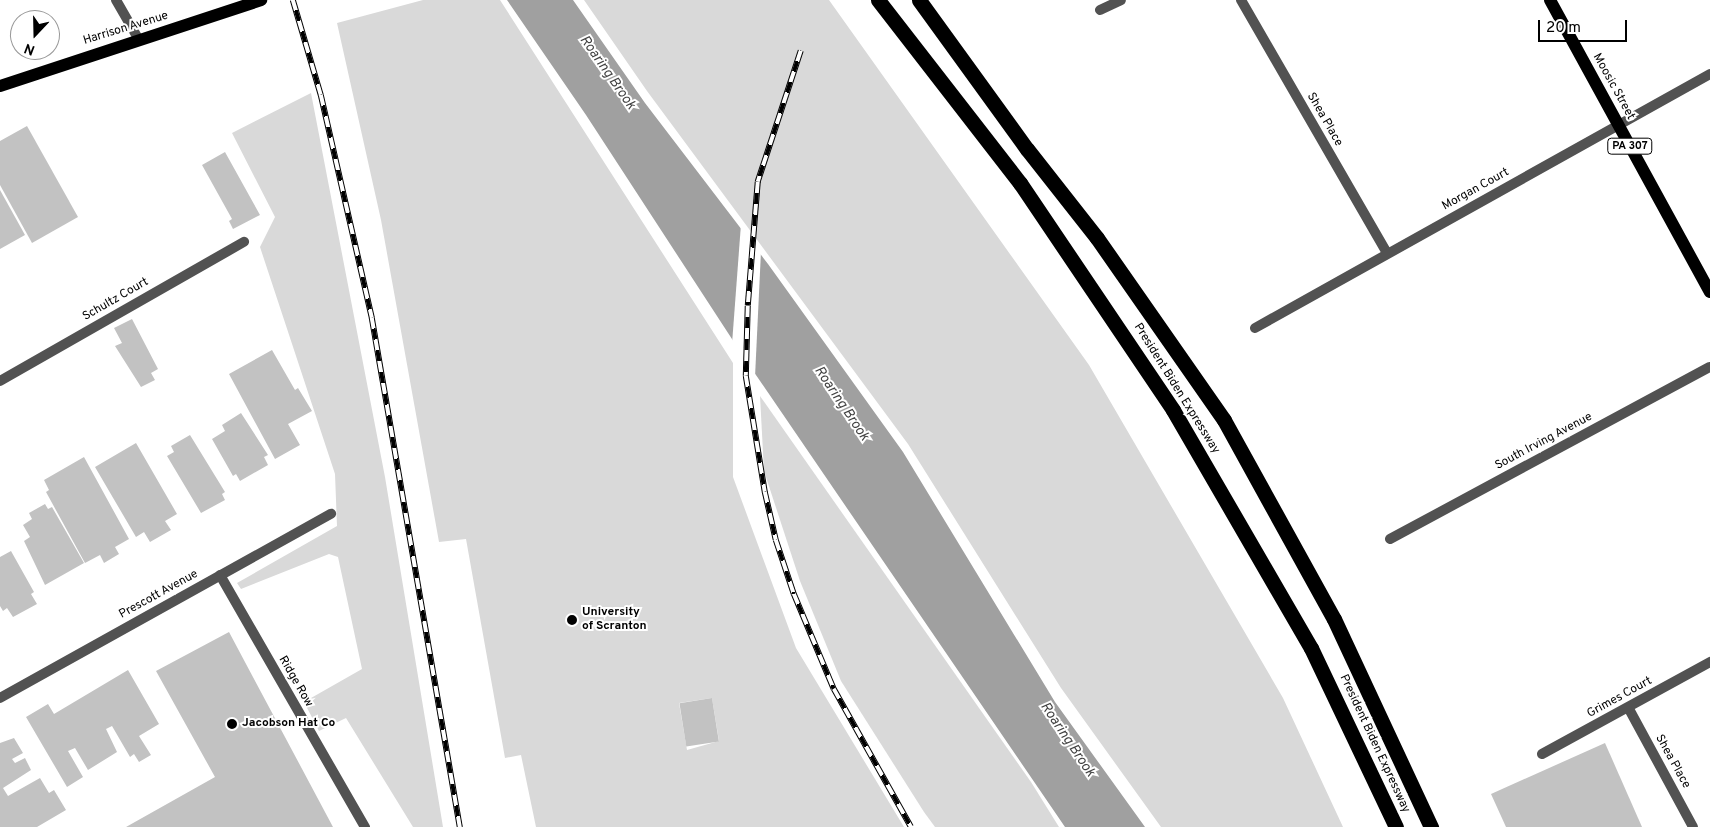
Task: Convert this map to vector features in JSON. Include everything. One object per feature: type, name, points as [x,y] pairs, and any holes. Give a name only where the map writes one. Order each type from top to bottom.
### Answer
[{"type":"highway","name":"President Biden Expressway","points":[[878,0],[1020,182],[1173,410],[1311,648],[1396,827]]},
{"type":"highway","name":"President Biden Expressway","points":[[919,0],[1028,149],[1098,238],[1224,420],[1334,619],[1430,827]]},
{"type":"main road","name":"Harrison Avenue","points":[[0,86],[260,0]]},
{"type":"main road","name":"Moosic Street","points":[[1550,0],[1710,292]]},
{"type":"street","points":[[116,0],[139,40]]},
{"type":"street","points":[[1100,10],[1121,0]]},
{"type":"street","name":"Shea Place","points":[[1241,0],[1387,254]]},
{"type":"street","name":"Morgan Court","points":[[1255,328],[1619,127],[1710,74]]},
{"type":"street","name":"Schultz Court","points":[[0,381],[244,242]]},
{"type":"street","name":"South Irving Avenue","points":[[1390,539],[1710,367]]},
{"type":"street","name":"Prescott Avenue","points":[[0,698],[331,514]]},
{"type":"street","name":"Ridge Row","points":[[220,575],[365,827]]},
{"type":"street","name":"Grimes Court","points":[[1542,754],[1629,709],[1710,662]]},
{"type":"street","name":"Shea Place","points":[[1629,709],[1694,827]]},
{"type":"shaded area","points":[[423,0],[500,0],[733,363],[733,477],[796,648],[904,827],[536,827],[521,755],[505,758],[466,539],[439,542],[381,220],[337,23]],"holes":[[[712,698],[719,741],[687,750],[679,703]]]},
{"type":"shaded area","points":[[584,0],[829,0],[1089,365],[1283,698],[1343,827],[1161,827],[1061,688],[908,444],[647,91]]},
{"type":"shaded area","points":[[311,93],[385,477],[443,827],[413,827],[346,718],[319,731],[304,702],[362,669],[338,557],[329,554],[241,589],[237,583],[337,526],[335,474],[260,247],[275,217],[232,133]]},
{"type":"shaded area","points":[[760,396],[1031,782],[1059,827],[935,827],[924,812],[841,681],[800,581],[764,471]]},
{"type":"water","name":"Roaring Brook","points":[[507,0],[573,0],[645,103],[768,264],[903,452],[1055,702],[1145,827],[1065,827],[745,359],[586,115]]},
{"type":"pier","points":[[741,224],[761,251],[755,377],[732,344]]},
{"type":"building","points":[[27,126],[78,217],[32,243],[0,185],[0,141]]},
{"type":"building","points":[[225,152],[260,215],[233,229],[229,221],[232,219],[202,165]]},
{"type":"building","points":[[0,190],[25,235],[0,249]]},
{"type":"building","points":[[132,319],[158,369],[151,373],[155,380],[141,387],[115,346],[122,343],[114,328]]},
{"type":"building","points":[[272,350],[295,390],[298,388],[312,411],[288,424],[300,445],[275,459],[229,374]]},
{"type":"building","points":[[241,413],[268,455],[264,457],[268,465],[240,481],[236,474],[233,476],[212,439],[225,431],[222,425]]},
{"type":"building","points":[[190,435],[225,492],[222,494],[225,500],[201,513],[167,456],[174,452],[171,446]]},
{"type":"building","points":[[136,443],[177,514],[165,521],[171,530],[150,542],[144,532],[136,537],[95,467]]},
{"type":"building","points":[[84,457],[129,539],[115,547],[119,554],[104,563],[100,555],[85,563],[46,492],[49,490],[44,480]]},
{"type":"building","points":[[45,504],[48,509],[52,507],[84,563],[45,585],[24,541],[30,537],[23,525],[32,519],[29,513]]},
{"type":"building","points":[[11,551],[34,592],[31,594],[37,604],[13,617],[7,608],[3,611],[0,606],[0,557]]},
{"type":"building","name":"Jacobson Hat Co","points":[[229,632],[333,827],[126,827],[215,777],[156,671]]},
{"type":"building","points":[[128,670],[159,724],[139,736],[151,755],[139,762],[134,754],[130,757],[112,726],[106,729],[117,752],[88,770],[75,748],[68,751],[83,777],[67,787],[26,717],[48,704],[54,714]]},
{"type":"building","points":[[712,698],[719,741],[686,747],[679,703]]},
{"type":"building","points":[[14,738],[23,753],[12,759],[15,763],[25,758],[31,770],[3,788],[8,796],[40,778],[49,793],[54,790],[66,810],[37,827],[0,827],[0,743]]},
{"type":"building","points":[[1605,743],[1642,827],[1506,827],[1491,794]]},
{"type":"railway","points":[[293,0],[321,95],[372,318],[460,827]]},
{"type":"railway","points":[[801,51],[758,182],[748,306],[746,376],[765,492],[776,540],[794,594],[834,689],[911,827]]},
{"type":"place","name":"University of Scranton","points":[[572,620]]},
{"type":"place","name":"Jacobson Hat Co","points":[[232,724]]}]
